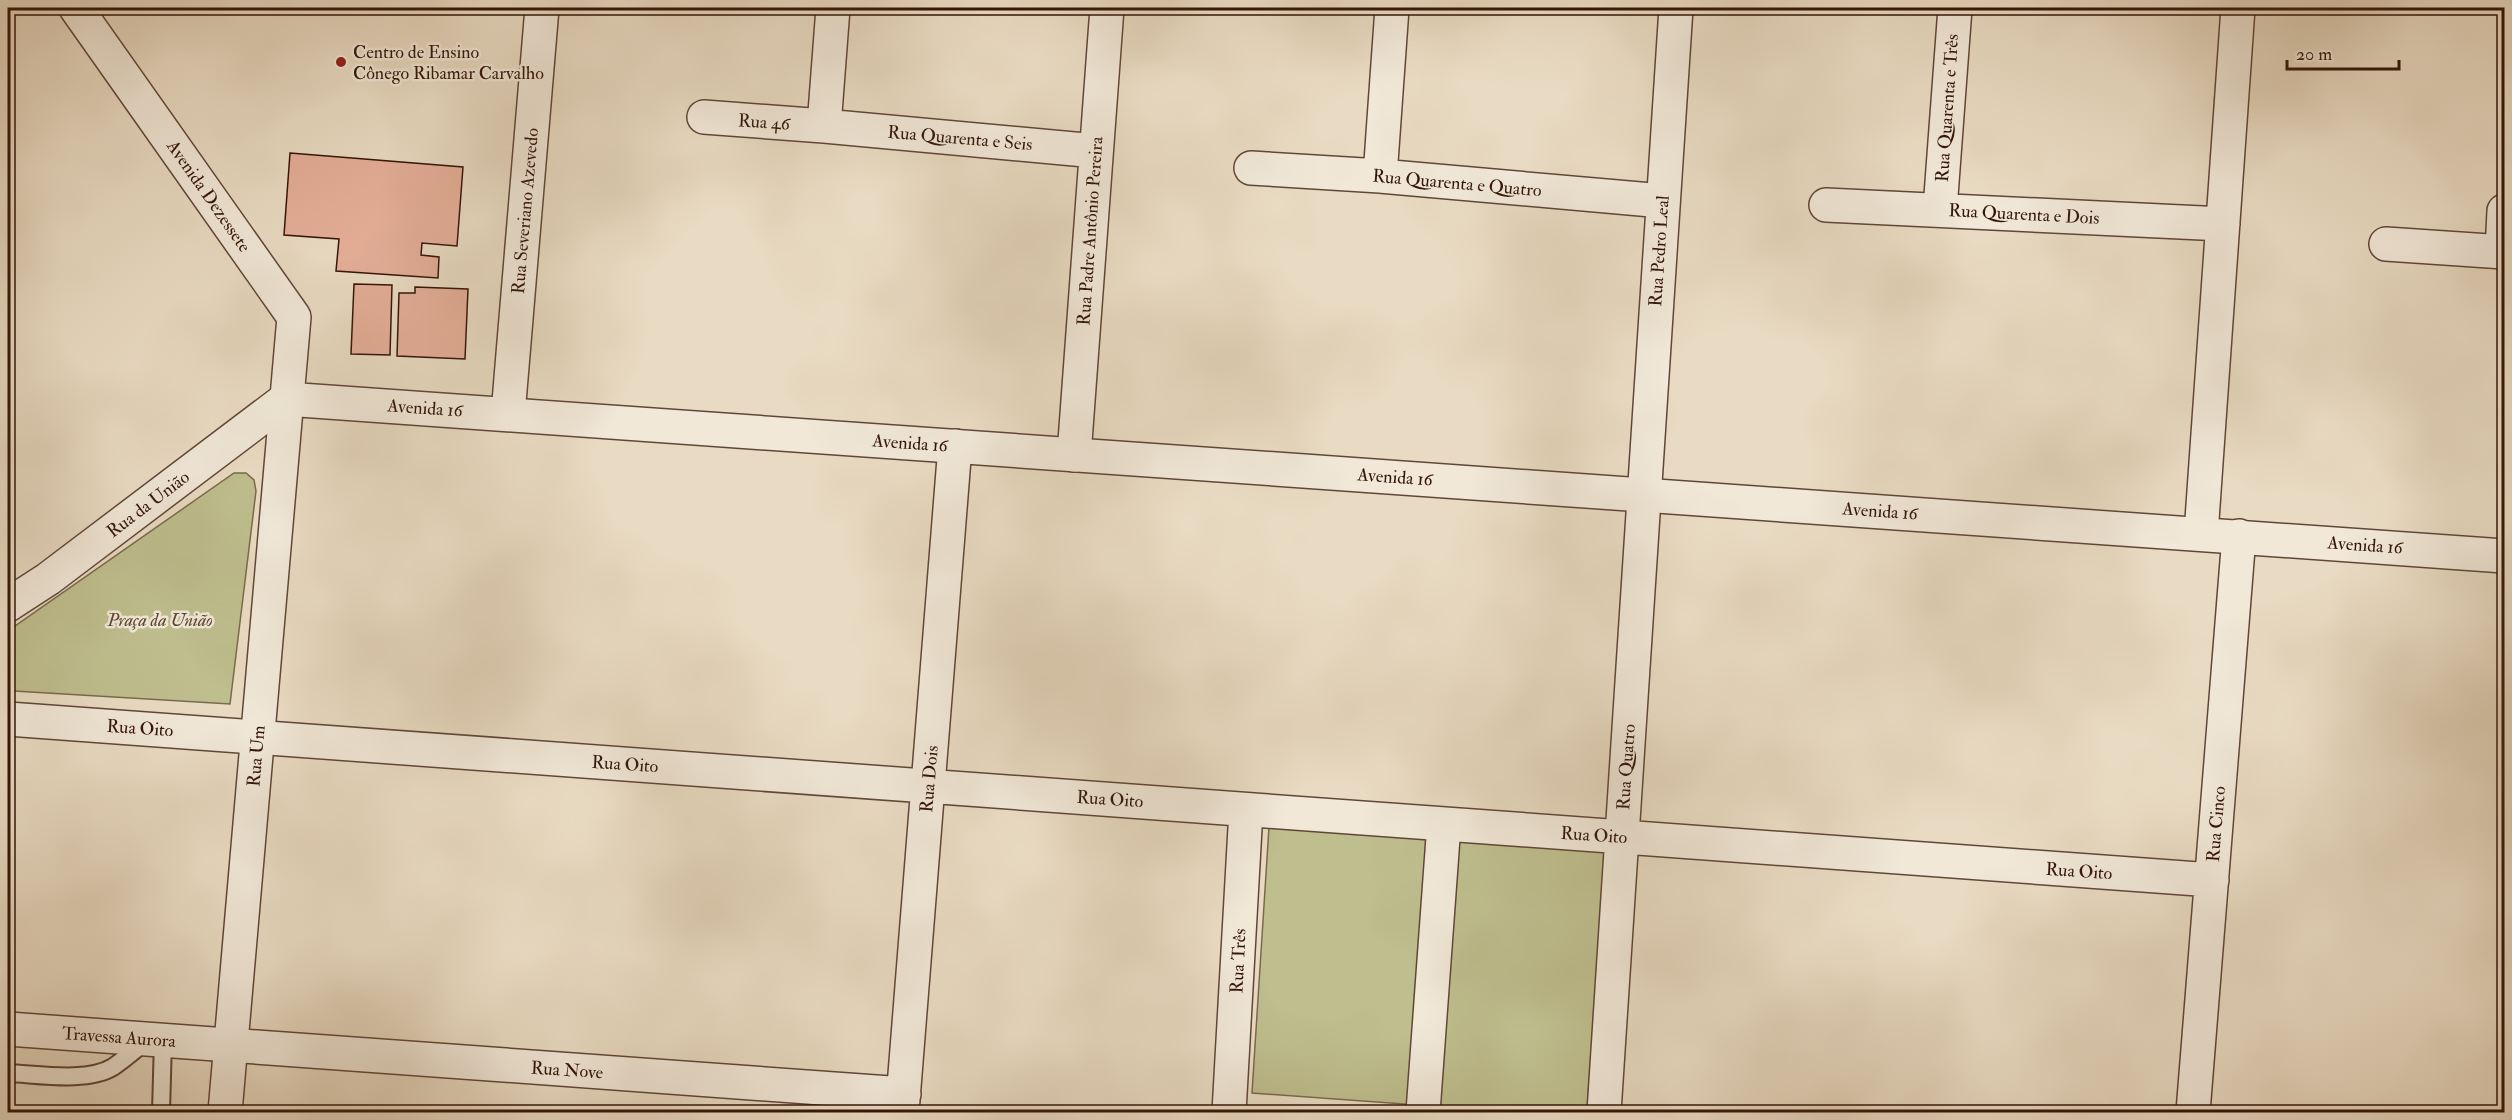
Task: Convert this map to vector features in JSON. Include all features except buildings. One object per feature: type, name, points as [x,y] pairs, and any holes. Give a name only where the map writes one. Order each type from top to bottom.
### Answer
[{"type":"street","name":"Avenida Dezessete","points":[[76,8],[294,317],[286,399]]},
{"type":"street","name":"Rua Severiano Azevedo","points":[[508,414],[542,8]]},
{"type":"street","points":[[824,126],[833,8]]},
{"type":"street","name":"Rua Padre Antônio Pereira","points":[[1074,454],[1107,8]]},
{"type":"street","points":[[1380,176],[1392,8]]},
{"type":"street","name":"Rua Pedro Leal","points":[[1643,494],[1676,8]]},
{"type":"street","name":"Rua Quarenta e Três","points":[[1940,209],[1955,8]]},
{"type":"street","points":[[2201,534],[2238,8]]},
{"type":"street","name":"Rua 46","points":[[704,117],[824,126]]},
{"type":"street","name":"Rua Quarenta e Seis","points":[[824,126],[1096,151]]},
{"type":"street","name":"Rua Quarenta e Quatro","points":[[1251,168],[1380,176],[1663,201]]},
{"type":"street","name":"Rua Quarenta e Dois","points":[[1826,205],[2223,224]]},
{"type":"street","points":[[2386,244],[2503,252],[2505,211]]},
{"type":"street","name":"Avenida 16","points":[[286,399],[2505,555]]},
{"type":"street","name":"Rua da União","points":[[8,605],[48,579],[286,399]]},
{"type":"street","name":"Rua Um","points":[[225,1113],[286,399]]},
{"type":"street","name":"Rua Dois","points":[[903,1103],[955,446]]},
{"type":"street","name":"Rua Quatro","points":[[1604,1113],[1643,494]]},
{"type":"street","name":"Rua Cinco","points":[[2193,1113],[2239,536]]},
{"type":"street","name":"Rua Oito","points":[[8,719],[2212,880]]},
{"type":"street","name":"Rua Três","points":[[1235,1112],[1246,810]]},
{"type":"street","points":[[1423,1113],[1443,824]]},
{"type":"street","name":"Travessa Aurora","points":[[8,1029],[231,1045]]},
{"type":"street","name":"Rua Nove","points":[[231,1045],[903,1103]]},
{"type":"lane","points":[[8,1073],[73,1076],[95,1074],[112,1068],[156,1039],[161,1113]]},
{"type":"green space","name":"Praça da União","points":[[234,473],[246,473],[254,480],[256,491],[230,704],[14,691],[8,686],[8,631]]},
{"type":"green space","points":[[1269,827],[1605,850],[1587,1112],[1514,1112],[1252,1093]]},
{"type":"place","name":"Centro de Ensino Cônego Ribamar Carvalho","points":[[341,62]]}]
